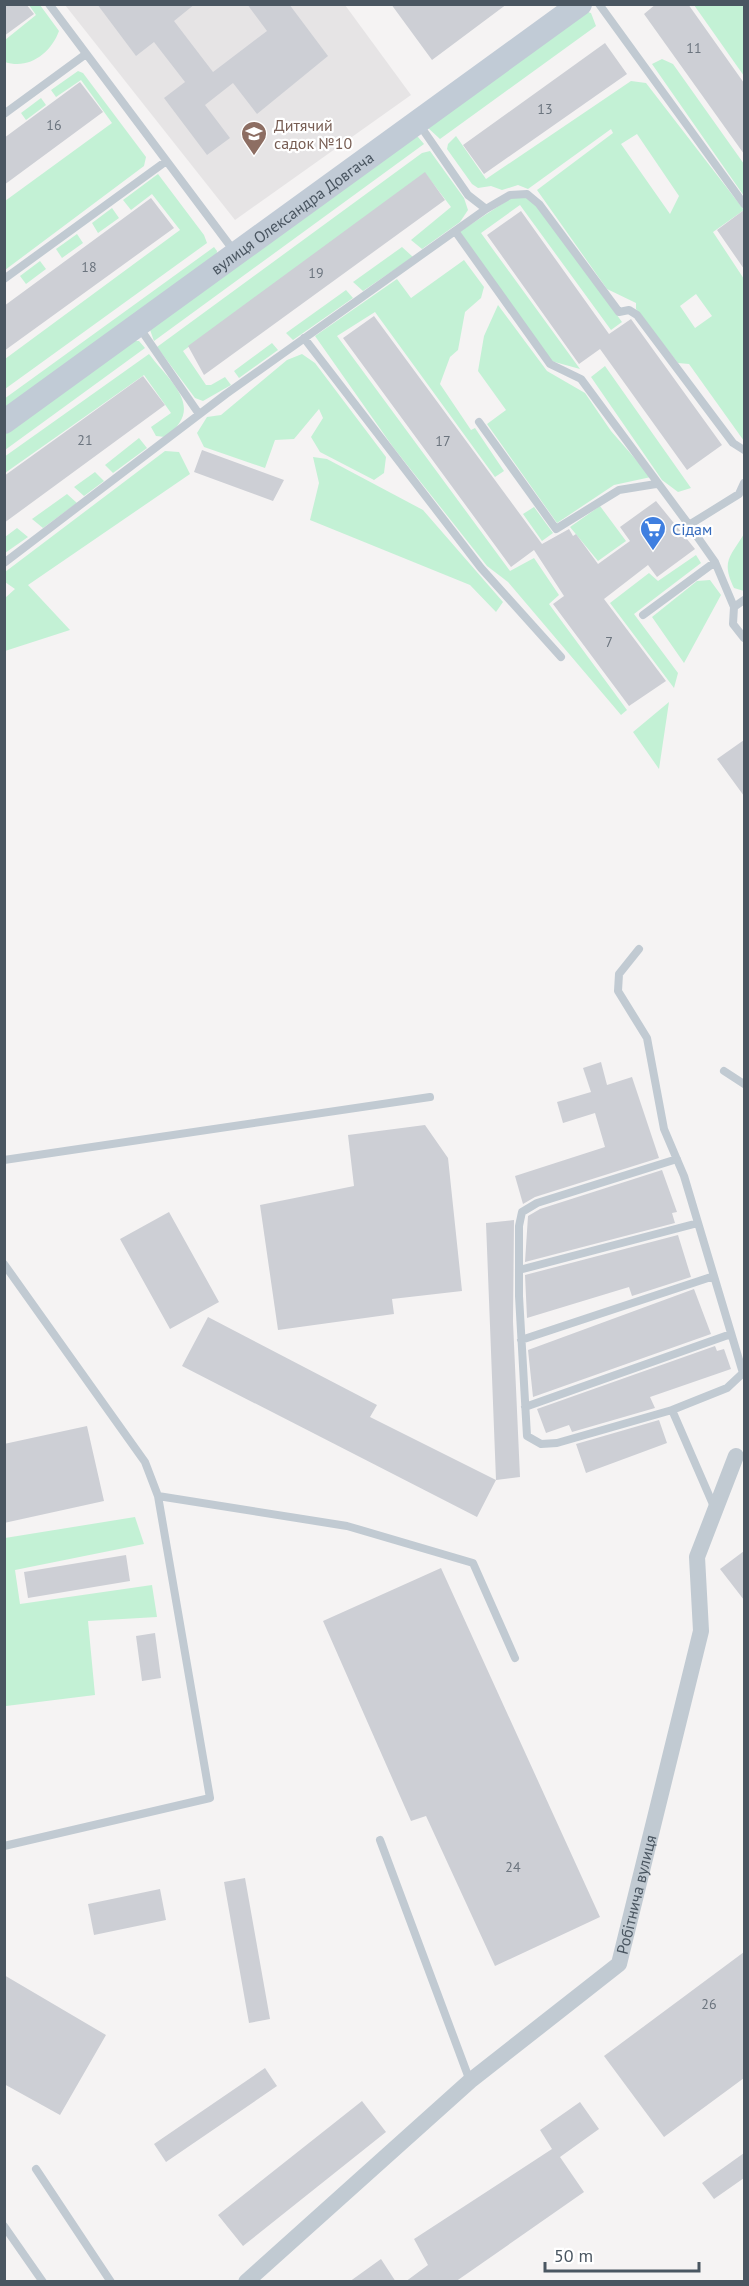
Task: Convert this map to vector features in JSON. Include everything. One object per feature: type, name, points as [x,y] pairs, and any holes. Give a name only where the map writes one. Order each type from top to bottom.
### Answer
[{"type":"street","name":"вулиця Олександра Довгача","points":[[4,422],[138,327],[569,7]]},
{"type":"street","name":"Робітнича вулиця","points":[[246,2282],[470,2081],[619,1964],[701,1631],[697,1557],[736,1456]]},
{"type":"lane","points":[[49,4],[236,254]]},
{"type":"lane","points":[[599,4],[744,204]]},
{"type":"lane","points":[[4,114],[86,54]]},
{"type":"lane","points":[[417,121],[468,195],[486,209]]},
{"type":"lane","points":[[4,279],[165,162]]},
{"type":"lane","points":[[4,563],[199,414],[486,209],[510,195],[527,194],[539,204],[619,312],[629,310],[637,315],[733,443],[744,450]]},
{"type":"lane","points":[[455,231],[550,364],[581,379],[656,484],[689,525],[715,562],[734,607],[733,624],[744,638]]},
{"type":"lane","points":[[138,327],[199,414]]},
{"type":"lane","points":[[304,338],[482,568],[561,657]]},
{"type":"lane","points":[[479,422],[556,529],[619,490],[656,484]]},
{"type":"lane","points":[[689,525],[739,494],[744,483]]},
{"type":"lane","points":[[643,615],[715,562]]},
{"type":"lane","points":[[734,607],[744,600]]},
{"type":"lane","points":[[639,949],[619,974],[618,991],[647,1038],[664,1129],[677,1159],[698,1223],[743,1373],[727,1388],[672,1410],[557,1443],[541,1444],[527,1436],[519,1270],[519,1226],[522,1212],[537,1203],[677,1159]]},
{"type":"lane","points":[[724,1071],[744,1084]]},
{"type":"lane","points":[[4,1160],[430,1097]]},
{"type":"lane","points":[[519,1270],[698,1223]]},
{"type":"lane","points":[[4,1264],[145,1462],[158,1496],[210,1798],[4,1846]]},
{"type":"lane","points":[[521,1340],[714,1276]]},
{"type":"lane","points":[[525,1407],[731,1334]]},
{"type":"lane","points":[[672,1410],[715,1509]]},
{"type":"lane","points":[[158,1496],[347,1526],[473,1563],[515,1658]]},
{"type":"lane","points":[[380,1840],[470,2081]]},
{"type":"lane","points":[[36,2169],[111,2282]]},
{"type":"lane","points":[[4,2226],[43,2282]]},
{"type":"shaded area","name":"Дитячий садок №10","points":[[65,5],[345,5],[411,95],[235,220]]},
{"type":"green space","points":[[29,5],[40,5],[59,31],[51,46],[38,58],[22,64],[5,62],[5,40],[36,15]]},
{"type":"green space","points":[[694,5],[744,5],[744,76]]},
{"type":"green space","points":[[581,10],[591,13],[596,26],[440,139],[427,127]]},
{"type":"green space","points":[[662,59],[673,64],[744,164],[744,196],[652,64]]},
{"type":"green space","points":[[78,71],[83,73],[146,157],[144,166],[5,270],[5,201],[112,123],[81,80],[56,97],[51,90]]},
{"type":"green space","points":[[631,81],[646,83],[744,210],[713,232],[744,279],[744,441],[689,364],[678,363],[636,309],[636,303],[607,289],[537,190],[613,133],[611,129],[528,189],[518,185],[502,190],[491,186],[478,188],[472,184],[447,149],[448,144],[456,136],[486,179]],"holes":[[[637,134],[679,196],[670,214],[621,144]],[[696,294],[712,316],[695,328],[680,306]]]},
{"type":"green space","points":[[41,98],[46,105],[26,120],[21,113]]},
{"type":"green space","points":[[409,136],[418,137],[424,144],[154,341],[149,327]]},
{"type":"green space","points":[[430,151],[464,198],[468,210],[460,222],[422,249],[411,240],[451,207],[425,173],[183,351],[206,385],[211,385],[225,377],[231,385],[203,401],[195,398],[157,347],[422,153]]},
{"type":"green space","points":[[158,174],[204,235],[207,243],[5,389],[5,359],[180,230],[152,194],[131,210],[123,200]]},
{"type":"green space","points":[[527,197],[538,206],[622,322],[611,330],[520,205],[481,233],[580,369],[551,361],[459,232],[511,198]]},
{"type":"green space","points":[[112,208],[119,218],[98,233],[92,223]]},
{"type":"green space","points":[[77,234],[83,243],[62,258],[56,249]]},
{"type":"green space","points":[[214,247],[217,251],[216,259],[5,412],[4,399]]},
{"type":"green space","points":[[402,247],[413,257],[363,291],[353,282]]},
{"type":"green space","points":[[464,260],[484,287],[481,298],[465,312],[458,350],[450,357],[440,384],[471,430],[475,428],[504,471],[495,477],[375,312],[337,336],[510,571],[534,558],[559,595],[549,604],[627,710],[621,715],[508,582],[487,566],[393,447],[315,336],[397,279],[411,298]]},
{"type":"green space","points":[[40,261],[46,269],[26,284],[20,276]]},
{"type":"green space","points":[[346,290],[353,298],[293,340],[286,333]]},
{"type":"green space","points":[[498,305],[547,371],[585,393],[611,431],[651,477],[614,485],[557,523],[487,424],[506,410],[478,371],[484,336]]},
{"type":"green space","points":[[132,341],[139,341],[145,348],[5,450],[4,434]]},
{"type":"green space","points":[[272,343],[278,350],[239,378],[234,371]]},
{"type":"green space","points":[[149,354],[175,385],[184,406],[183,416],[177,426],[165,437],[156,436],[151,427],[171,413],[144,375],[5,473],[4,457]]},
{"type":"green space","points":[[302,354],[315,363],[386,457],[384,473],[374,480],[320,452],[311,437],[323,418],[319,409],[294,439],[275,440],[265,468],[204,447],[197,433],[207,417],[221,415],[287,360]]},
{"type":"green space","points":[[605,366],[691,488],[678,492],[662,480],[591,377]]},
{"type":"green space","points":[[139,438],[147,448],[113,473],[105,465]]},
{"type":"green space","points":[[165,451],[179,452],[190,474],[28,585],[70,630],[5,651],[5,598],[15,589],[5,582],[5,572]]},
{"type":"green space","points":[[313,457],[327,459],[423,510],[503,602],[496,612],[470,585],[310,520],[319,483]]},
{"type":"green space","points":[[95,472],[104,481],[84,496],[74,487]]},
{"type":"green space","points":[[67,494],[77,503],[43,528],[32,519]]},
{"type":"green space","points":[[600,506],[626,541],[598,561],[570,527]]},
{"type":"green space","points":[[534,507],[553,533],[542,541],[523,514]]},
{"type":"green space","points":[[17,528],[28,537],[5,553],[5,537]]},
{"type":"green space","points":[[744,534],[744,591],[734,588],[728,565],[731,554]]},
{"type":"green space","points":[[696,555],[701,563],[634,614],[678,673],[674,688],[610,603],[649,573],[658,581]]},
{"type":"green space","points":[[710,580],[721,595],[684,663],[652,617],[697,581]]},
{"type":"green space","points":[[669,702],[659,769],[633,732]]},
{"type":"green space","points":[[135,1517],[144,1544],[15,1570],[20,1604],[152,1585],[157,1617],[88,1621],[95,1695],[6,1706],[5,1538]]},
{"type":"building","points":[[4,4],[26,4],[34,14],[4,36]]},
{"type":"building","points":[[97,4],[195,4],[174,21],[213,72],[267,31],[247,4],[289,4],[328,56],[257,114],[233,83],[205,105],[230,138],[207,155],[164,98],[185,82],[154,42],[136,56]]},
{"type":"building","points":[[391,4],[507,4],[432,60]]},
{"type":"building","points":[[656,4],[688,4],[744,83],[744,154],[644,14]]},
{"type":"building","points":[[605,43],[627,74],[484,174],[463,145]]},
{"type":"building","points":[[80,82],[103,112],[4,185],[4,138]]},
{"type":"building","points":[[425,172],[445,200],[204,375],[188,346]]},
{"type":"building","points":[[151,198],[174,228],[4,351],[4,306]]},
{"type":"building","points":[[744,210],[744,269],[717,230]]},
{"type":"building","points":[[521,211],[609,334],[631,319],[722,445],[687,470],[600,349],[579,364],[487,235]]},
{"type":"building","points":[[374,316],[542,544],[569,529],[573,536],[576,534],[598,564],[630,541],[620,527],[656,501],[695,549],[657,577],[648,565],[604,599],[666,681],[629,706],[553,604],[564,596],[534,550],[511,567],[343,338]]},
{"type":"building","points":[[143,376],[165,405],[4,523],[4,476]]},
{"type":"building","points":[[202,450],[284,480],[273,501],[194,472]]},
{"type":"building","points":[[744,740],[744,796],[717,759]]},
{"type":"building","points":[[601,1062],[607,1085],[632,1077],[659,1158],[535,1197],[523,1204],[515,1176],[605,1147],[595,1113],[563,1123],[557,1102],[591,1092],[583,1068]]},
{"type":"building","points":[[425,1125],[448,1158],[462,1291],[392,1299],[394,1314],[278,1330],[260,1205],[354,1186],[348,1135]]},
{"type":"building","points":[[662,1170],[677,1212],[672,1213],[675,1223],[525,1262],[528,1216],[540,1209]]},
{"type":"building","points":[[169,1212],[219,1302],[170,1329],[120,1239]]},
{"type":"building","points":[[514,1220],[513,1322],[520,1477],[496,1480],[486,1223]]},
{"type":"building","points":[[678,1235],[691,1277],[632,1296],[629,1287],[527,1318],[525,1275]]},
{"type":"building","points":[[694,1289],[711,1334],[533,1397],[528,1350]]},
{"type":"building","points":[[208,1317],[377,1405],[370,1417],[496,1480],[477,1517],[182,1366]]},
{"type":"building","points":[[715,1346],[717,1351],[724,1349],[731,1369],[650,1397],[655,1408],[572,1432],[569,1425],[546,1433],[537,1409]]},
{"type":"building","points":[[659,1420],[667,1443],[586,1473],[576,1444]]},
{"type":"building","points":[[87,1426],[104,1501],[4,1523],[4,1444]]},
{"type":"building","points":[[744,1551],[744,1600],[720,1569]]},
{"type":"building","points":[[126,1555],[130,1581],[28,1598],[24,1572]]},
{"type":"building","points":[[441,1568],[600,1917],[495,1966],[426,1816],[411,1821],[323,1621]]},
{"type":"building","points":[[155,1633],[161,1678],[142,1681],[136,1636]]},
{"type":"building","points":[[245,1878],[270,2019],[249,2023],[224,1882]]},
{"type":"building","points":[[160,1889],[166,1920],[94,1935],[88,1904]]},
{"type":"building","points":[[744,1952],[744,2078],[664,2137],[604,2056]]},
{"type":"building","points":[[4,1975],[106,2035],[60,2115],[4,2084]]},
{"type":"building","points":[[265,2068],[277,2086],[166,2162],[154,2144]]},
{"type":"building","points":[[362,2101],[386,2132],[243,2246],[218,2215]]},
{"type":"building","points":[[580,2102],[599,2129],[560,2157],[584,2192],[455,2282],[405,2282],[428,2265],[414,2239],[552,2149],[540,2130]]},
{"type":"building","points":[[744,2153],[744,2178],[714,2199],[702,2183]]},
{"type":"building","points":[[381,2259],[396,2282],[349,2282]]},
{"type":"place","name":"Дитячий садок №10","points":[[254,157]]},
{"type":"place","name":"Сідам","points":[[653,552]]}]
